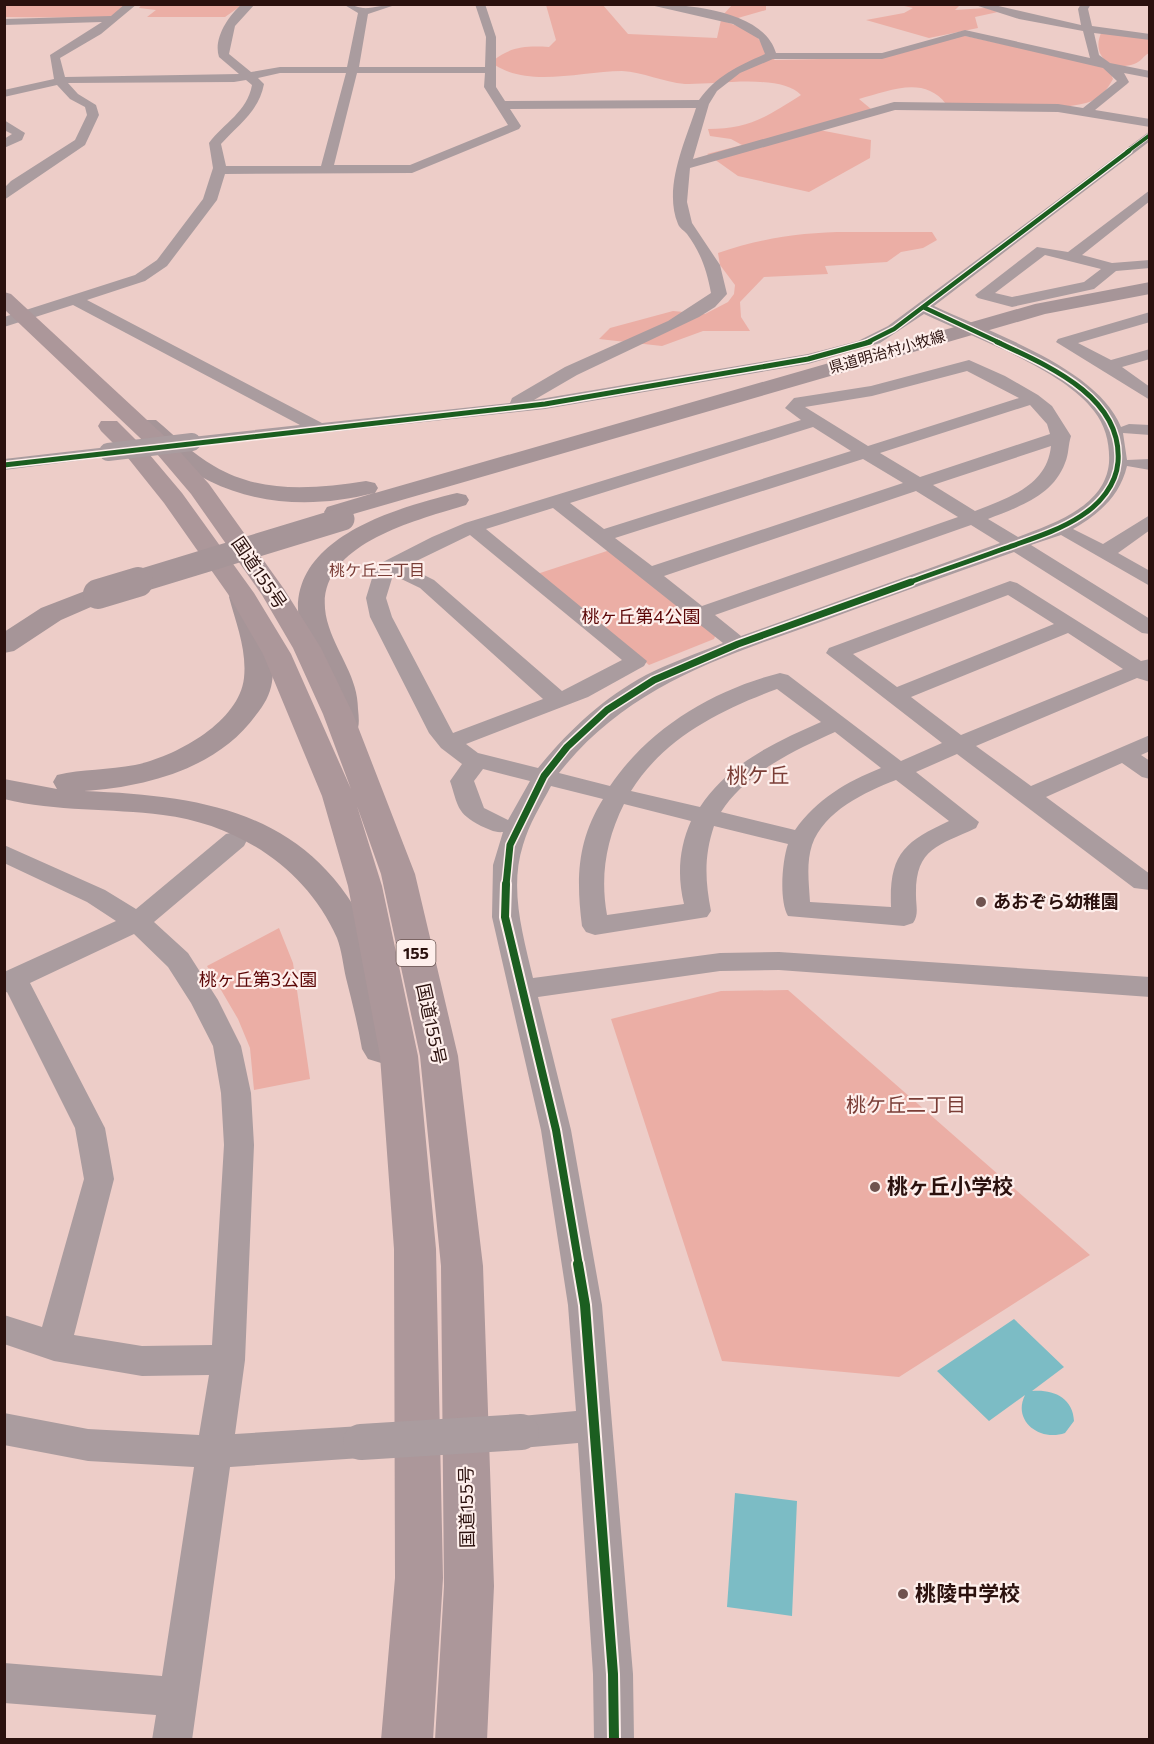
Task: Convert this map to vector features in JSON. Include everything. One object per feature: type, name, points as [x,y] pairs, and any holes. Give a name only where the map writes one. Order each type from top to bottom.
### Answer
[{"type":"highway","name":"国道155号","points":[[9,315],[94,382],[165,450],[206,498],[275,595],[307,648],[344,729],[398,874],[439,1056],[462,1266],[469,1586],[461,1740]]},
{"type":"highway","name":"国道155号","points":[[9,315],[136,453],[173,498],[241,594],[277,654],[308,721],[338,796],[365,886],[399,1056],[415,1249],[419,1578],[407,1740]]},
{"type":"main road","name":"県道明治村小牧線","points":[[976,333],[1042,308],[1149,288]]},
{"type":"main road","name":"県道明治村小牧線","points":[[701,410],[976,333],[1149,295]]},
{"type":"main road","points":[[94,382],[205,470],[231,484],[254,491],[294,495],[365,488],[524,446],[701,410]]},
{"type":"main road","points":[[4,632],[43,608],[95,590],[701,410]]},
{"type":"main road","points":[[344,729],[342,692],[311,610],[314,582],[322,568],[336,553],[376,529],[417,513],[584,458],[701,410]]},
{"type":"main road","points":[[4,645],[51,614],[95,590]]},
{"type":"main road","points":[[4,770],[50,782],[121,778],[184,759],[210,745],[251,705],[259,674],[255,640],[241,594]]},
{"type":"main road","points":[[4,789],[55,800],[165,805],[219,816],[262,834],[299,860],[325,889],[355,940],[380,1047],[415,1249]]},
{"type":"street","points":[[4,196],[16,184],[80,142],[93,115],[90,105],[75,99],[60,81],[54,57],[97,32],[132,4]]},
{"type":"street","points":[[9,315],[75,300],[140,278],[162,263],[210,200],[219,171],[215,143],[248,110],[257,95],[258,84],[223,55],[222,45],[232,20],[250,4]]},
{"type":"street","points":[[348,4],[363,12],[393,4]]},
{"type":"street","points":[[219,171],[412,169],[515,126],[490,87],[491,37],[480,4]]},
{"type":"street","points":[[651,4],[691,10],[741,25],[760,35],[768,44],[771,56]]},
{"type":"street","points":[[977,4],[1005,13],[1087,29],[1149,37]]},
{"type":"street","points":[[1086,4],[1083,9],[1094,56],[1120,75],[1123,82],[1087,111]]},
{"type":"street","points":[[326,170],[352,70],[363,12]]},
{"type":"street","points":[[4,22],[111,20]]},
{"type":"street","points":[[513,405],[572,371],[694,314],[715,301],[719,294],[713,265],[691,229],[685,225],[680,202],[684,166],[703,104],[713,89],[736,71],[771,56],[882,56],[965,33],[1149,75]]},
{"type":"street","points":[[4,94],[70,79],[224,79],[248,77],[280,70],[491,70]]},
{"type":"street","points":[[500,105],[703,104]]},
{"type":"street","points":[[684,166],[894,106],[1058,108],[1149,123]]},
{"type":"street","points":[[4,124],[19,133],[18,137],[4,144]]},
{"type":"street","points":[[5,464],[513,405],[544,404],[851,349],[880,339],[1149,135]]},
{"type":"street","points":[[1071,257],[1149,194]]},
{"type":"street","points":[[1112,267],[1089,286],[1012,302],[983,295],[1042,250],[1112,267],[1149,264]]},
{"type":"street","points":[[75,300],[339,438]]},
{"type":"street","points":[[614,1740],[613,1674],[585,1305],[556,1130],[505,917],[506,865],[519,823],[544,776],[586,728],[631,693],[676,669],[738,644],[1017,545],[1084,514],[1103,497],[1119,462],[1119,444],[1112,424],[1081,388],[922,307]]},
{"type":"street","points":[[1149,318],[1064,342],[1109,366],[1149,395]]},
{"type":"street","points":[[1109,366],[1149,354]]},
{"type":"street","points":[[699,614],[973,518],[1016,501],[1041,486],[1057,466],[1062,436],[1047,411],[1032,399],[969,365],[872,391],[800,402],[794,408],[917,484],[973,518],[1017,545],[1149,628]]},
{"type":"street","points":[[602,537],[1032,399]]},
{"type":"street","points":[[802,840],[477,760],[449,743],[381,617],[376,598],[380,579],[390,566],[472,527],[815,421]]},
{"type":"street","points":[[1129,429],[1149,430]]},
{"type":"street","points":[[649,574],[1062,436]]},
{"type":"street","points":[[556,501],[738,644]]},
{"type":"street","points":[[1104,553],[1149,520]]},
{"type":"street","points":[[449,743],[558,700],[636,661],[472,527]]},
{"type":"street","points":[[1070,534],[1149,580]]},
{"type":"street","points":[[390,566],[427,584],[558,700]]},
{"type":"street","points":[[1146,670],[1010,587],[837,653],[1143,882],[1149,882]]},
{"type":"street","points":[[895,696],[1070,625]]},
{"type":"street","points":[[837,723],[781,747],[760,760],[728,786],[706,817],[695,845],[692,878],[698,911],[595,926],[590,877],[598,834],[614,795],[645,757],[691,719],[712,708],[780,680],[837,723],[899,771],[967,822],[916,849],[905,862],[902,876],[904,917],[797,910],[796,866],[802,840],[817,819],[836,801],[899,771],[958,744],[1146,670]]},
{"type":"street","points":[[1029,796],[1149,742]]},
{"type":"street","points":[[1123,753],[1149,771]]},
{"type":"street","points":[[477,760],[462,781],[469,802],[473,812],[499,825]]},
{"type":"street","points":[[54,1346],[99,1179],[90,1128],[9,981],[137,922],[235,840]]},
{"type":"street","points":[[4,853],[96,896],[137,922],[178,960],[204,1000],[227,1046],[236,1093],[240,1145],[228,1360],[172,1740]]},
{"type":"street","points":[[522,989],[720,962],[767,961],[1149,987]]},
{"type":"street","points":[[4,1329],[54,1346],[142,1361],[228,1360]]},
{"type":"street","points":[[4,1429],[88,1445],[213,1452],[521,1432],[594,1425]]},
{"type":"street","points":[[4,1683],[178,1697]]},
{"type":"green space","points":[[142,4],[242,5],[225,17],[147,17],[156,10],[139,8]]},
{"type":"green space","points":[[602,4],[628,34],[717,38],[721,20],[753,34],[760,40],[767,54],[775,60],[868,58],[961,35],[1108,67],[1113,79],[1102,94],[1091,102],[1054,108],[946,104],[937,95],[917,88],[894,89],[859,99],[871,109],[809,128],[871,140],[870,158],[809,192],[738,176],[707,154],[742,145],[731,139],[710,136],[708,129],[735,127],[758,120],[801,95],[792,88],[763,82],[685,84],[622,71],[557,77],[524,76],[495,65],[494,60],[514,49],[549,47],[556,40],[546,5]]},
{"type":"green space","points":[[5,5],[129,5],[112,18],[5,17]]},
{"type":"green space","points":[[732,5],[766,5],[766,10],[731,20],[723,15]]},
{"type":"green space","points":[[900,5],[960,5],[955,10],[986,8],[998,12],[975,17],[978,28],[929,38],[866,20],[904,13],[913,8]]},
{"type":"green space","points":[[1102,31],[1149,38],[1149,53],[1134,64],[1117,66],[1110,63],[1104,60],[1099,47]]},
{"type":"green space","points":[[848,232],[932,232],[937,240],[923,248],[901,252],[887,262],[825,266],[828,274],[764,277],[740,302],[741,317],[750,331],[703,331],[662,346],[599,339],[610,328],[673,311],[705,314],[728,302],[734,294],[735,285],[720,265],[718,253],[750,243],[782,237]]},
{"type":"green space","name":"桃ヶ丘第4公園","points":[[610,550],[716,634],[714,639],[649,665],[537,574]]},
{"type":"green space","name":"桃ヶ丘第3公園","points":[[279,928],[293,963],[310,1079],[254,1090],[250,1048],[238,1019],[207,966]]},
{"type":"green space","points":[[788,990],[1090,1255],[899,1377],[722,1361],[611,1019],[721,991]]},
{"type":"water","points":[[1014,1319],[1064,1367],[1032,1391],[1047,1391],[1066,1400],[1073,1413],[1074,1421],[1065,1433],[1046,1435],[1031,1427],[1025,1421],[1022,1413],[1025,1395],[989,1421],[937,1371]]},
{"type":"water","points":[[735,1493],[797,1501],[792,1616],[727,1607]]},
{"type":"cycle path","points":[[4,465],[545,404],[808,359],[842,351],[874,340],[894,329],[1150,135]]},
{"type":"cycle path","points":[[614,1740],[613,1674],[585,1305],[556,1130],[505,917],[506,865],[510,845],[544,776],[567,747],[607,710],[654,680],[738,644],[1058,529],[1088,511],[1103,497],[1112,483],[1119,453],[1111,423],[1092,397],[1043,365],[923,307]]},
{"type":"place","name":"あおぞら幼稚園","points":[[981,902]]},
{"type":"place","name":"桃ヶ丘小学校","points":[[875,1187]]},
{"type":"place","name":"桃陵中学校","points":[[903,1594]]},
{"type":"district","name":"桃ケ丘三丁目","points":[[377,570]]},
{"type":"district","name":"桃ケ丘","points":[[758,776]]},
{"type":"district","name":"桃ケ丘二丁目","points":[[906,1105]]}]
